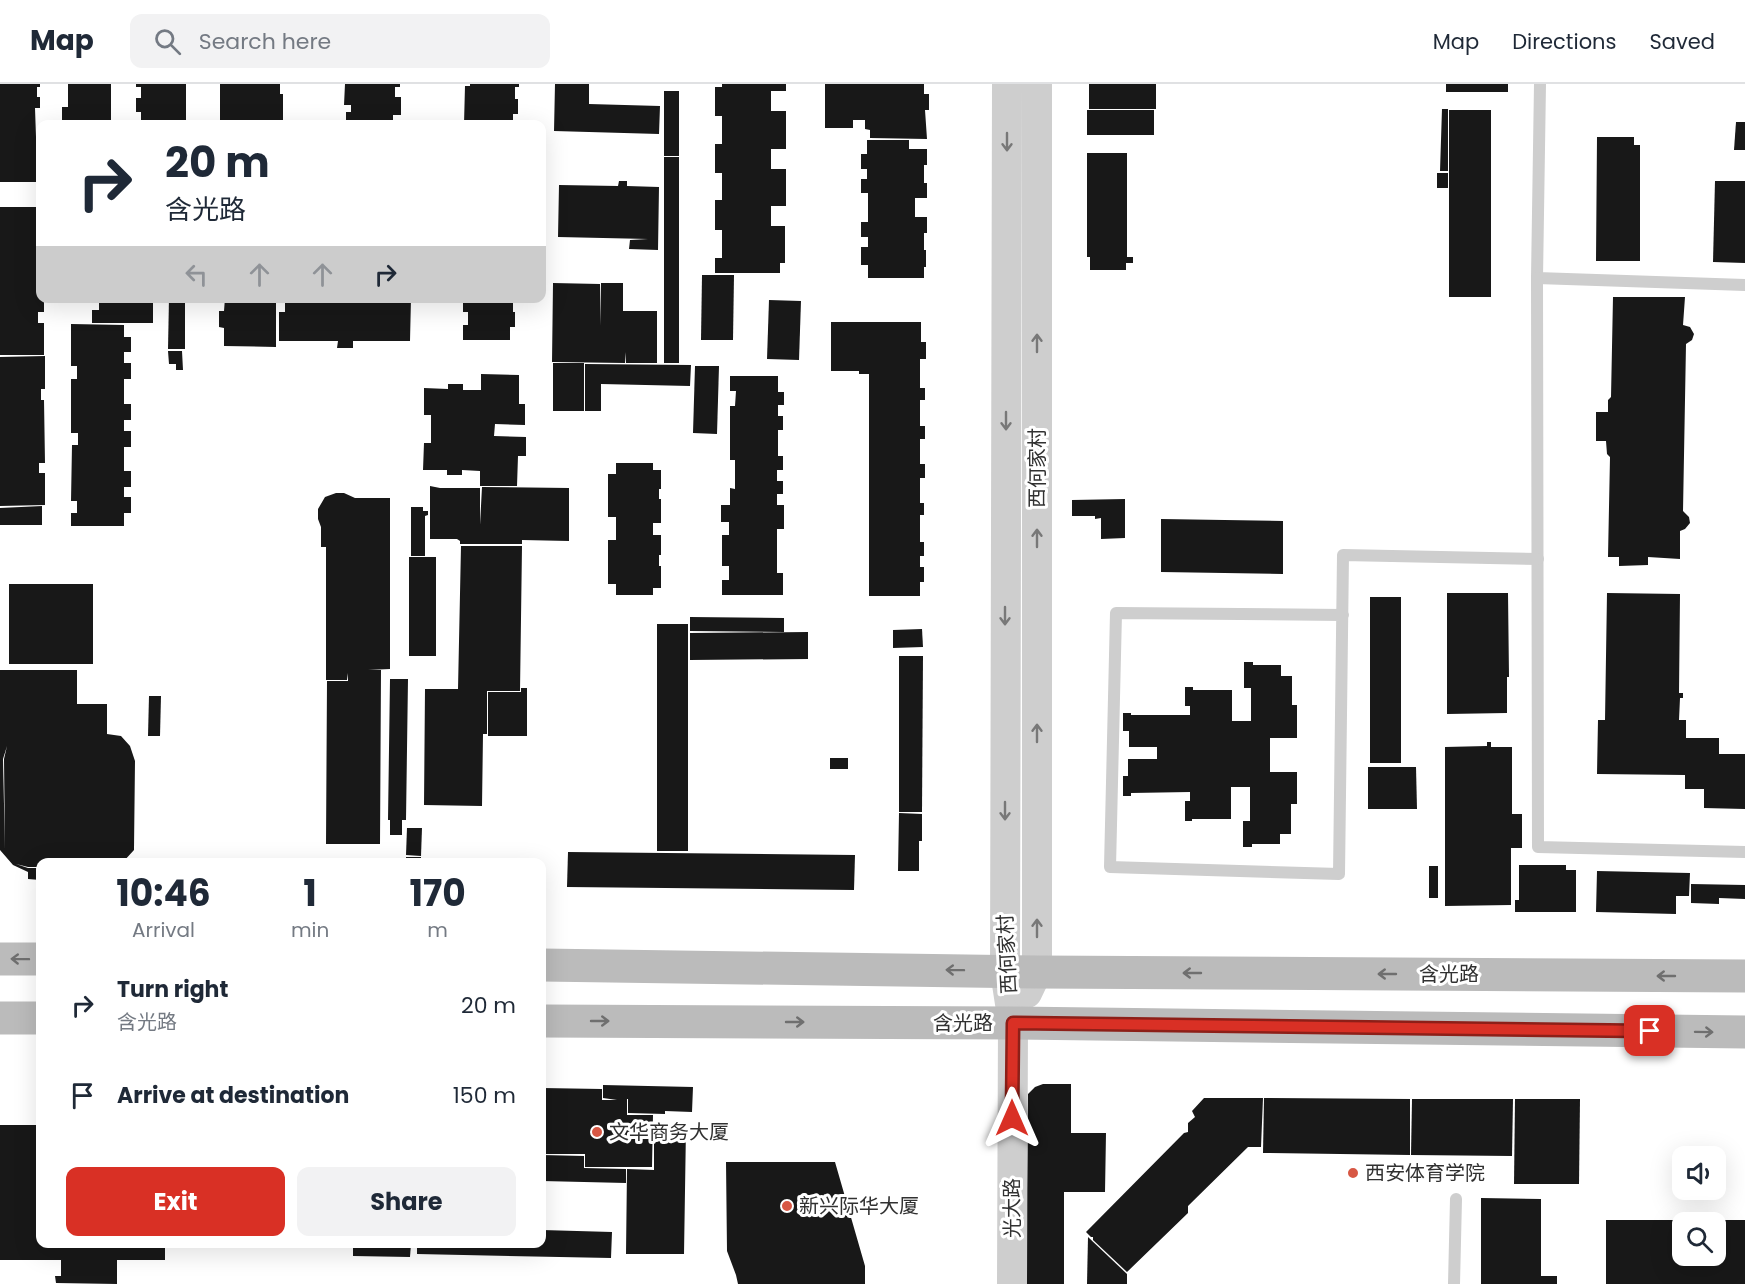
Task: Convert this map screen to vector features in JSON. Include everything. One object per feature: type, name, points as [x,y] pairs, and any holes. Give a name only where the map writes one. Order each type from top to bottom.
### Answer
[{"type":"main road","points":[[0,959],[36,959]]},
{"type":"main road","name":"含光路","points":[[546,965],[1037,972],[1745,976]]},
{"type":"main road","points":[[0,1018],[36,1018]]},
{"type":"main road","name":"含光路","points":[[546,1021],[1013,1023],[1745,1032]]},
{"type":"street","name":"西何家村","points":[[1007,84],[1005,971],[1013,1023]]},
{"type":"street","name":"西何家村","points":[[1013,1023],[1037,972],[1037,84]]},
{"type":"street","name":"光大路","points":[[1012,1284],[1013,1023]]},
{"type":"lane","points":[[1540,84],[1537,279],[1538,847],[1745,852]]},
{"type":"lane","points":[[1537,279],[1745,285]]},
{"type":"lane","points":[[1342,615],[1116,613],[1110,867],[1339,874],[1343,555],[1538,559]]},
{"type":"lane","points":[[1454,1284],[1456,1199]]},
{"type":"building","points":[[0,84],[40,84],[40,87],[37,87],[37,97],[40,97],[40,108],[35,108],[36,182],[0,182]]},
{"type":"building","points":[[68,84],[111,84],[111,120],[62,120],[62,107],[68,107]]},
{"type":"building","points":[[136,84],[186,84],[186,120],[141,120],[141,112],[136,112],[136,98],[141,98],[141,87],[136,87]]},
{"type":"building","points":[[220,84],[280,84],[280,94],[283,94],[283,120],[220,120]]},
{"type":"building","points":[[345,84],[400,84],[400,87],[395,87],[395,97],[401,97],[401,115],[393,115],[393,120],[346,120],[346,112],[351,112],[351,105],[344,105]]},
{"type":"building","points":[[470,84],[519,84],[519,87],[515,87],[518,114],[513,114],[513,120],[464,120],[465,86],[470,86]]},
{"type":"building","points":[[555,84],[589,84],[589,104],[660,106],[659,134],[554,131]]},
{"type":"building","points":[[722,84],[786,84],[786,91],[771,91],[771,111],[786,111],[786,149],[771,149],[771,169],[786,169],[786,206],[771,206],[771,226],[785,226],[785,263],[780,263],[780,273],[715,273],[715,258],[722,258],[722,230],[715,230],[715,200],[722,200],[722,173],[715,173],[715,144],[722,144],[722,116],[715,116],[715,87],[722,87]]},
{"type":"building","points":[[825,84],[924,84],[924,94],[929,94],[929,110],[925,110],[927,139],[870,138],[870,130],[865,129],[865,120],[853,120],[853,128],[825,128]]},
{"type":"building","points":[[1089,84],[1156,84],[1156,109],[1089,109]]},
{"type":"building","points":[[1446,84],[1508,84],[1508,92],[1446,92]]},
{"type":"building","points":[[664,91],[679,91],[679,156],[664,156]]},
{"type":"building","points":[[1442,109],[1448,109],[1448,171],[1440,171]]},
{"type":"building","points":[[1087,110],[1154,110],[1154,135],[1087,135]]},
{"type":"building","points":[[1449,110],[1491,110],[1491,297],[1449,297]]},
{"type":"building","points":[[1736,122],[1745,122],[1745,150],[1734,150]]},
{"type":"building","points":[[1597,137],[1634,137],[1634,145],[1640,145],[1640,261],[1596,261]]},
{"type":"building","points":[[867,140],[909,140],[909,149],[927,149],[924,183],[927,183],[927,198],[915,198],[915,217],[927,217],[927,233],[924,233],[926,267],[924,267],[924,278],[868,278],[868,265],[861,265],[861,247],[868,247],[868,237],[861,237],[861,222],[868,222],[868,193],[861,193],[861,179],[867,179],[867,169],[861,169],[861,154],[867,154]]},
{"type":"building","points":[[1087,153],[1127,153],[1127,257],[1133,257],[1133,263],[1126,263],[1126,270],[1090,270],[1090,257],[1087,257]]},
{"type":"building","points":[[664,157],[679,157],[679,363],[664,363]]},
{"type":"building","points":[[1437,173],[1448,173],[1448,188],[1437,188]]},
{"type":"building","points":[[619,181],[627,181],[627,186],[659,187],[658,250],[629,249],[630,240],[648,239],[558,237],[559,185],[618,186]]},
{"type":"building","points":[[1715,181],[1745,181],[1745,263],[1713,262]]},
{"type":"building","points":[[0,207],[36,207],[36,303],[44,303],[44,312],[38,312],[38,323],[44,323],[44,355],[0,355]]},
{"type":"building","points":[[702,275],[734,275],[733,340],[701,340]]},
{"type":"building","points":[[553,283],[600,284],[600,326],[601,283],[623,283],[623,311],[657,311],[657,363],[626,363],[625,352],[625,363],[552,362]]},
{"type":"building","points":[[1613,297],[1685,297],[1683,325],[1690,327],[1694,334],[1692,340],[1686,344],[1683,511],[1689,517],[1690,523],[1680,531],[1680,559],[1648,557],[1648,565],[1619,566],[1619,557],[1608,557],[1610,457],[1607,454],[1606,441],[1596,441],[1596,412],[1608,412],[1608,400],[1611,397]]},
{"type":"building","points":[[769,300],[801,301],[799,360],[767,359]]},
{"type":"building","points":[[99,303],[153,303],[153,323],[92,323],[92,310],[99,310]]},
{"type":"building","points":[[169,303],[185,303],[185,349],[168,349]]},
{"type":"building","points":[[225,303],[276,303],[276,347],[224,346],[224,328],[219,327],[219,311],[224,311]]},
{"type":"building","points":[[285,303],[411,303],[410,341],[353,341],[353,348],[337,348],[338,341],[279,341],[279,312],[285,312]]},
{"type":"building","points":[[463,303],[513,303],[515,327],[510,327],[510,340],[463,340],[463,325],[468,325],[468,312],[463,312]]},
{"type":"building","points":[[831,322],[921,322],[921,342],[926,342],[926,359],[920,359],[920,388],[925,388],[925,400],[920,400],[920,426],[925,426],[925,439],[920,439],[920,464],[925,464],[925,478],[920,478],[920,503],[924,503],[924,515],[920,515],[920,542],[924,542],[924,556],[920,556],[920,567],[924,567],[924,582],[920,582],[920,596],[869,596],[869,374],[859,374],[859,371],[831,371]]},
{"type":"building","points":[[71,324],[124,325],[124,337],[131,337],[131,352],[124,352],[124,363],[131,363],[131,379],[124,379],[124,404],[131,404],[131,420],[124,420],[124,431],[131,431],[131,447],[124,447],[124,471],[131,471],[131,487],[124,487],[124,497],[131,497],[131,513],[124,513],[124,526],[71,526],[71,513],[77,513],[77,501],[71,501],[72,445],[78,445],[78,433],[71,433],[71,379],[77,379],[77,366],[71,366]]},
{"type":"building","points":[[168,351],[182,351],[183,370],[176,370],[176,364],[169,364]]},
{"type":"building","points":[[45,356],[45,389],[41,389],[41,400],[44,400],[45,463],[39,463],[39,473],[45,473],[45,505],[0,506],[0,357]]},
{"type":"building","points":[[553,363],[584,363],[584,411],[553,411]]},
{"type":"building","points":[[585,364],[691,365],[690,386],[601,384],[601,411],[585,411]]},
{"type":"building","points":[[695,366],[719,366],[717,434],[693,433]]},
{"type":"building","points":[[481,374],[519,375],[519,404],[525,404],[525,425],[495,424],[494,436],[526,437],[526,456],[518,456],[517,486],[480,486],[480,471],[462,470],[462,475],[447,475],[447,470],[423,470],[424,443],[431,443],[431,415],[424,415],[424,388],[448,389],[448,384],[463,384],[463,390],[481,390]]},
{"type":"building","points":[[730,376],[778,376],[778,392],[784,392],[784,405],[778,405],[778,416],[783,416],[783,430],[778,430],[778,456],[783,456],[783,470],[777,470],[777,481],[783,481],[783,494],[777,494],[777,505],[784,505],[784,529],[777,529],[777,573],[783,573],[783,595],[722,595],[722,580],[729,580],[729,566],[722,566],[722,535],[729,535],[729,522],[721,522],[721,505],[730,505],[730,488],[735,489],[735,460],[730,460],[730,406],[735,406],[736,391],[730,391]]},
{"type":"building","points":[[616,463],[653,463],[653,470],[661,470],[659,499],[661,499],[661,523],[653,523],[653,535],[661,535],[659,566],[661,566],[661,588],[653,588],[653,595],[616,595],[616,584],[608,584],[608,540],[616,540],[616,517],[608,517],[608,474],[616,474]]},
{"type":"building","points":[[430,486],[480,488],[480,525],[482,487],[569,488],[569,541],[522,540],[522,544],[460,544],[457,539],[430,539]]},
{"type":"building","points":[[344,493],[355,498],[390,498],[390,669],[368,670],[381,670],[380,844],[326,844],[327,681],[348,681],[348,673],[347,680],[326,680],[326,547],[321,547],[318,509],[325,497]]},
{"type":"building","points":[[1125,499],[1125,538],[1101,539],[1101,518],[1072,516],[1072,500]]},
{"type":"building","points":[[42,506],[42,525],[0,525],[0,508]]},
{"type":"building","points":[[411,507],[423,507],[423,511],[428,511],[428,515],[425,516],[425,556],[411,556]]},
{"type":"building","points":[[1161,519],[1283,521],[1283,574],[1161,572]]},
{"type":"building","points":[[461,546],[522,546],[520,691],[487,691],[487,734],[483,734],[482,806],[424,805],[425,689],[458,689]]},
{"type":"building","points":[[409,557],[436,557],[436,656],[409,656]]},
{"type":"building","points":[[9,584],[93,584],[93,664],[9,664]]},
{"type":"building","points":[[1447,593],[1508,593],[1507,713],[1447,714]]},
{"type":"building","points":[[1607,593],[1680,594],[1679,693],[1683,693],[1683,698],[1680,698],[1679,720],[1686,720],[1686,738],[1719,738],[1719,754],[1745,754],[1745,809],[1704,808],[1704,789],[1685,789],[1685,775],[1597,774],[1598,720],[1605,720]]},
{"type":"building","points":[[1370,597],[1401,597],[1401,763],[1370,763]]},
{"type":"building","points":[[690,617],[784,618],[784,632],[690,631]]},
{"type":"building","points":[[657,624],[688,624],[688,851],[657,851]]},
{"type":"building","points":[[922,629],[923,647],[893,648],[893,630]]},
{"type":"building","points":[[808,632],[808,659],[690,660],[690,633]]},
{"type":"building","points":[[899,656],[923,656],[922,812],[899,812]]},
{"type":"building","points":[[1244,662],[1253,662],[1253,665],[1281,665],[1281,676],[1292,676],[1292,705],[1297,705],[1297,738],[1270,738],[1270,772],[1297,772],[1297,804],[1291,804],[1291,834],[1280,834],[1280,844],[1252,844],[1252,847],[1243,847],[1243,821],[1250,821],[1250,787],[1231,787],[1231,819],[1185,821],[1185,801],[1190,801],[1190,792],[1131,793],[1131,796],[1123,796],[1123,776],[1128,776],[1128,759],[1157,759],[1157,747],[1129,747],[1129,731],[1123,731],[1123,713],[1190,715],[1190,706],[1185,706],[1185,687],[1193,687],[1193,690],[1232,690],[1232,721],[1251,721],[1251,688],[1244,688]]},
{"type":"building","points":[[0,670],[77,670],[77,704],[107,704],[107,734],[121,736],[130,746],[135,761],[134,850],[127,858],[36,858],[36,867],[16,864],[28,868],[36,868],[36,880],[28,879],[28,872],[13,865],[0,850]],"holes":[[[7,746],[4,759],[5,850],[3,759]]]},
{"type":"building","points":[[390,679],[408,679],[406,820],[402,820],[402,835],[390,835],[390,820],[388,820]]},
{"type":"building","points":[[521,688],[527,688],[527,736],[488,736],[488,692],[521,692]]},
{"type":"building","points":[[149,696],[161,696],[160,736],[148,736]]},
{"type":"building","points":[[1487,742],[1491,742],[1491,747],[1512,747],[1512,814],[1522,814],[1522,848],[1511,848],[1511,905],[1445,906],[1445,747],[1487,746]]},
{"type":"building","points":[[830,758],[848,758],[848,769],[830,769]]},
{"type":"building","points":[[1368,767],[1416,767],[1417,809],[1368,809]]},
{"type":"building","points":[[899,813],[922,814],[919,871],[898,871]]},
{"type":"building","points":[[407,828],[422,828],[421,856],[406,855]]},
{"type":"building","points":[[568,852],[855,855],[854,890],[567,887]]},
{"type":"building","points":[[1519,865],[1566,865],[1566,870],[1576,870],[1576,912],[1515,912],[1515,900],[1519,900]]},
{"type":"building","points":[[1429,866],[1438,866],[1438,898],[1429,898]]},
{"type":"building","points":[[1597,871],[1690,873],[1689,896],[1676,896],[1676,914],[1596,912]]},
{"type":"building","points":[[1691,884],[1745,885],[1745,899],[1719,898],[1719,904],[1691,903]]},
{"type":"building","points":[[1043,1084],[1071,1084],[1071,1133],[1106,1133],[1105,1192],[1064,1192],[1064,1284],[1026,1284],[1028,1094],[1035,1087]]},
{"type":"building","name":"文华商务大厦","points":[[603,1085],[693,1087],[692,1112],[628,1113],[627,1099],[627,1115],[653,1115],[652,1167],[585,1167],[585,1154],[546,1154],[546,1088],[602,1089],[602,1100],[617,1100],[603,1098]]},
{"type":"building","points":[[1204,1098],[1263,1098],[1261,1147],[1248,1147],[1188,1206],[1188,1213],[1127,1272],[1086,1232],[1184,1133],[1188,1132],[1188,1123],[1195,1117],[1192,1111]]},
{"type":"building","points":[[1264,1098],[1410,1099],[1410,1155],[1263,1153]]},
{"type":"building","points":[[1412,1099],[1513,1099],[1512,1156],[1411,1155]]},
{"type":"building","points":[[1515,1099],[1580,1099],[1579,1184],[1514,1184]]},
{"type":"building","points":[[0,1125],[36,1125],[36,1248],[165,1248],[165,1260],[117,1260],[117,1284],[56,1283],[55,1276],[61,1276],[61,1260],[0,1260]]},
{"type":"building","points":[[654,1127],[686,1127],[684,1254],[626,1254],[627,1169],[654,1170]]},
{"type":"building","points":[[546,1155],[584,1156],[584,1168],[626,1169],[626,1183],[546,1181]]},
{"type":"building","name":"新兴际华大厦","points":[[726,1162],[835,1162],[865,1266],[865,1284],[738,1284],[727,1251]]},
{"type":"building","points":[[1481,1198],[1541,1199],[1541,1276],[1557,1276],[1557,1284],[1481,1284]]},
{"type":"building","points":[[1606,1220],[1672,1220],[1672,1266],[1726,1266],[1726,1220],[1745,1220],[1745,1284],[1606,1284]]},
{"type":"building","points":[[546,1230],[612,1232],[611,1258],[417,1254],[417,1248],[546,1248]]},
{"type":"building","points":[[1088,1237],[1127,1274],[1127,1284],[1087,1284]]},
{"type":"building","points":[[353,1248],[411,1248],[410,1257],[353,1256]]},
{"type":"place","name":"文华商务大厦","points":[[597,1132]]},
{"type":"place","name":"西安体育学院","points":[[1353,1173]]},
{"type":"place","name":"新兴际华大厦","points":[[787,1206]]},
{"type":"route","points":[[1012,1118],[1013,1023],[1650,1031]]}]
